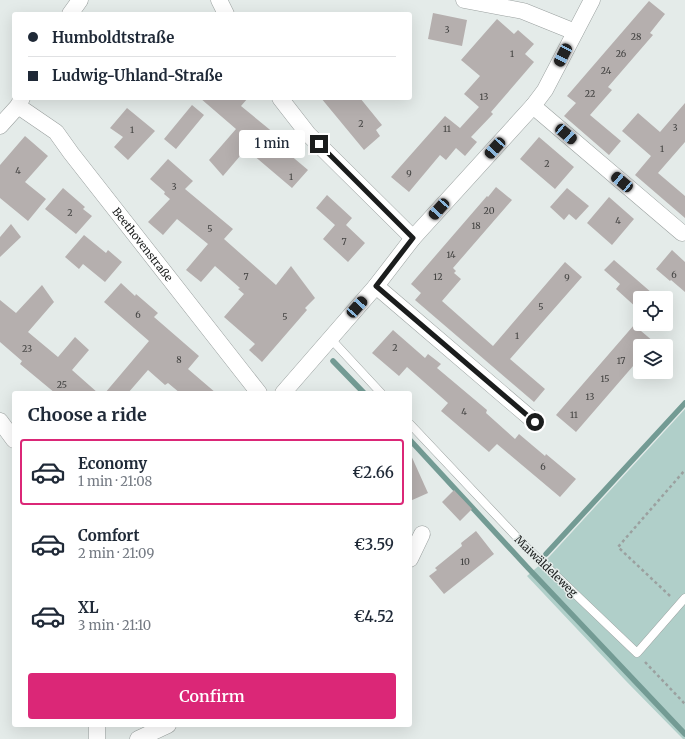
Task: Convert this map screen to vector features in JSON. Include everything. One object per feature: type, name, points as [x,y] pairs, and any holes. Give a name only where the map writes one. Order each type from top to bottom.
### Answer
[{"type":"street","points":[[71,12],[80,0]]},
{"type":"street","points":[[219,0],[225,12]]},
{"type":"street","points":[[464,0],[523,11],[575,32]]},
{"type":"street","points":[[285,391],[376,286],[413,238],[533,106],[545,90],[592,0]]},
{"type":"street","points":[[282,100],[308,134],[413,238]]},
{"type":"street","points":[[0,126],[20,102]]},
{"type":"street","name":"Beethovenstraße","points":[[20,102],[56,132],[70,153],[257,391]]},
{"type":"street","points":[[533,106],[682,233]]},
{"type":"street","points":[[376,286],[535,422]]},
{"type":"street","points":[[0,421],[12,437]]},
{"type":"street","points":[[412,555],[422,534]]},
{"type":"street","points":[[97,727],[97,739]]},
{"type":"street","points":[[138,739],[164,727]]},
{"type":"lane","points":[[330,338],[379,391]]},
{"type":"lane","name":"Maiwäldeleweg","points":[[412,426],[526,547],[636,653]]},
{"type":"lane","points":[[636,653],[682,602]]},
{"type":"path","points":[[682,602],[618,548],[685,470]]},
{"type":"path","points":[[636,653],[685,704]]},
{"type":"green space","points":[[685,409],[685,739],[683,739],[527,576],[549,557]]},
{"type":"building","points":[[649,1],[665,14],[650,33],[653,35],[608,87],[612,90],[590,115],[621,141],[609,155],[564,116],[576,103],[567,96]]},
{"type":"building","points":[[433,13],[467,20],[462,46],[428,39]]},
{"type":"building","points":[[497,19],[514,34],[518,30],[534,44],[525,54],[534,62],[491,112],[493,114],[471,137],[477,142],[465,156],[456,148],[446,160],[440,155],[409,192],[391,177],[445,116],[460,128],[479,107],[464,94],[480,76],[461,60]]},
{"type":"building","points":[[202,100],[246,100],[241,106],[280,138],[276,143],[308,170],[292,188],[246,149],[223,176],[209,160],[236,129]]},
{"type":"building","points":[[323,100],[362,100],[382,125],[376,130],[380,136],[364,150]]},
{"type":"building","points":[[685,103],[685,142],[658,173],[685,196],[685,218],[635,175],[651,156],[622,131],[638,113],[660,132]]},
{"type":"building","points":[[192,105],[204,115],[176,149],[164,139]]},
{"type":"building","points":[[127,108],[155,131],[128,160],[114,147],[123,137],[110,128]]},
{"type":"building","points":[[25,136],[48,156],[25,182],[46,199],[28,221],[0,198],[0,165]]},
{"type":"building","points":[[539,137],[574,167],[555,189],[520,159]]},
{"type":"building","points":[[168,159],[193,181],[185,189],[233,229],[224,239],[276,285],[291,266],[315,298],[305,308],[307,310],[262,362],[249,350],[255,344],[224,317],[244,294],[238,289],[240,288],[215,266],[201,282],[186,270],[208,244],[177,219],[163,235],[148,222],[170,199],[164,194],[165,192],[150,179]]},
{"type":"building","points":[[496,187],[512,200],[453,268],[456,271],[454,273],[461,279],[442,301],[493,346],[565,262],[582,277],[510,359],[545,389],[534,402],[415,300],[421,293],[411,284]]},
{"type":"building","points":[[63,188],[85,207],[83,209],[92,216],[76,234],[45,209]]},
{"type":"building","points":[[567,188],[589,206],[576,220],[569,214],[564,220],[550,207]]},
{"type":"building","points":[[327,195],[352,218],[346,225],[365,243],[348,262],[323,239],[335,225],[316,208]]},
{"type":"building","points":[[609,197],[634,219],[612,245],[587,223]]},
{"type":"building","points":[[11,224],[21,237],[0,257],[0,237]]},
{"type":"building","points":[[84,235],[106,253],[108,250],[122,262],[105,282],[83,264],[79,269],[65,257]]},
{"type":"building","points":[[672,250],[685,262],[685,292],[656,269]]},
{"type":"building","points":[[614,260],[650,291],[633,291],[633,304],[616,289],[620,284],[604,270]]},
{"type":"building","points":[[121,283],[135,296],[136,294],[158,313],[154,317],[199,356],[188,369],[214,391],[178,391],[168,383],[165,385],[148,370],[130,391],[107,391],[149,341],[104,302]]},
{"type":"building","points":[[42,285],[54,302],[28,332],[58,357],[75,337],[89,350],[72,370],[96,391],[53,391],[20,364],[22,361],[0,342],[0,300],[16,313]]},
{"type":"building","points":[[633,326],[633,331],[641,331],[650,339],[633,339],[633,366],[576,432],[556,415]]},
{"type":"building","points":[[393,330],[425,358],[428,354],[441,364],[437,368],[487,410],[486,413],[515,439],[519,434],[576,479],[560,497],[497,444],[489,452],[441,411],[448,403],[407,367],[399,376],[372,353]]},
{"type":"building","points":[[412,457],[428,493],[412,500]]},
{"type":"building","points":[[454,490],[472,509],[460,521],[442,502]]},
{"type":"building","points":[[476,531],[494,554],[444,594],[429,576],[437,570],[435,568],[462,546],[461,543]]},
{"type":"waterway","points":[[333,361],[362,391]]},
{"type":"waterway","points":[[546,554],[685,403]]},
{"type":"waterway","points":[[412,442],[528,568],[685,734]]},
{"type":"route","points":[[319,144],[413,238],[376,286],[535,422]]}]
